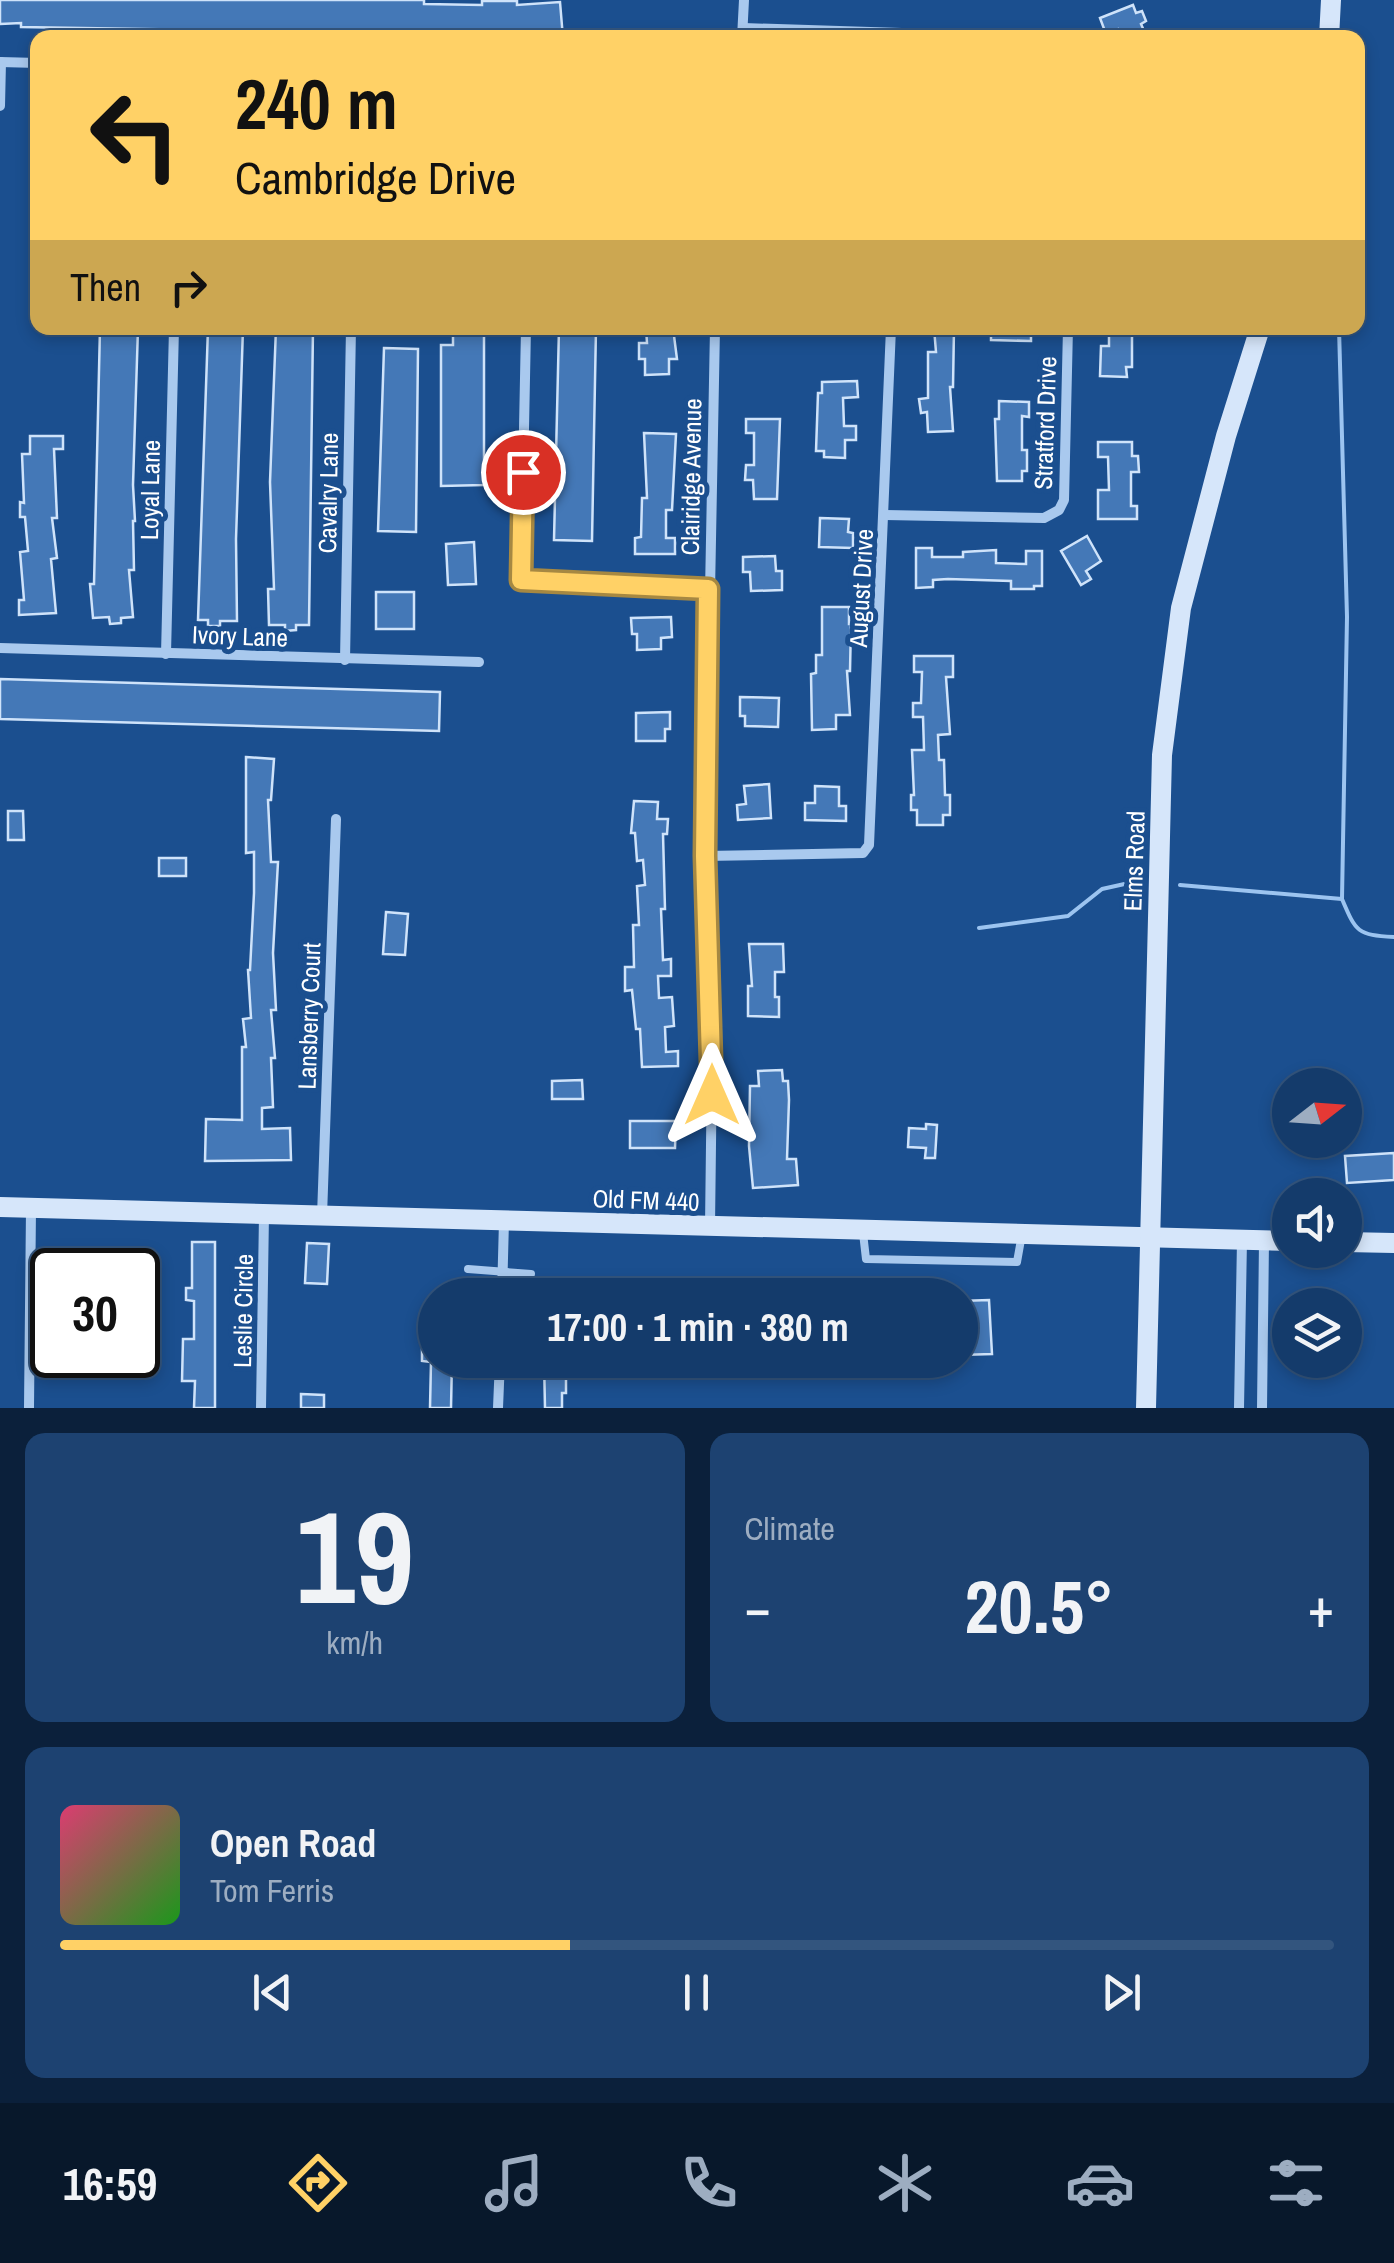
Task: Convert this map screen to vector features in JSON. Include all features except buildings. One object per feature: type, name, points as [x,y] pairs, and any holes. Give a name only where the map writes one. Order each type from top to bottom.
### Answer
[{"type":"street","points":[[742,30],[744,0]]},
{"type":"street","points":[[1329,30],[1331,0]]},
{"type":"street","points":[[0,106],[0,62],[30,63]]},
{"type":"street","name":"Loyal Lane","points":[[166,654],[174,335]]},
{"type":"street","name":"Cavalry Lane","points":[[344,660],[352,335]]},
{"type":"street","points":[[526,335],[521,580],[708,589]]},
{"type":"street","name":"Clairidge Avenue","points":[[710,1227],[712,1062],[705,856],[715,335]]},
{"type":"street","name":"August Drive","points":[[705,856],[867,850],[891,335]]},
{"type":"street","name":"Stratford Drive","points":[[885,515],[1053,515],[1064,500],[1068,335]]},
{"type":"street","name":"Elms Road","points":[[1146,1408],[1162,755],[1181,608],[1226,436],[1258,335]]},
{"type":"street","name":"Ivory Lane","points":[[0,648],[479,662]]},
{"type":"street","name":"Lansberry Court","points":[[322,1216],[336,819]]},
{"type":"street","name":"Old FM 440","points":[[0,1208],[1272,1241]]},
{"type":"street","points":[[29,1408],[31,1208]]},
{"type":"street","name":"Leslie Circle","points":[[261,1408],[264,1214]]},
{"type":"street","points":[[503,1278],[504,1221]]},
{"type":"street","points":[[1239,1408],[1253,1240]]},
{"type":"street","points":[[1253,1240],[1262,1408]]},
{"type":"street","points":[[1362,1242],[1394,1243]]},
{"type":"street","points":[[498,1408],[499,1378]]},
{"type":"lane","points":[[468,1269],[531,1274]]},
{"type":"waterway","points":[[1339,335],[1347,617],[1342,899],[1359,930],[1394,937]]},
{"type":"waterway","points":[[979,928],[1068,916],[1102,889],[1129,883]]},
{"type":"waterway","points":[[1180,885],[1342,899]]},
{"type":"route","points":[[523,472],[521,580],[708,589],[705,856],[712,1095]]}]
